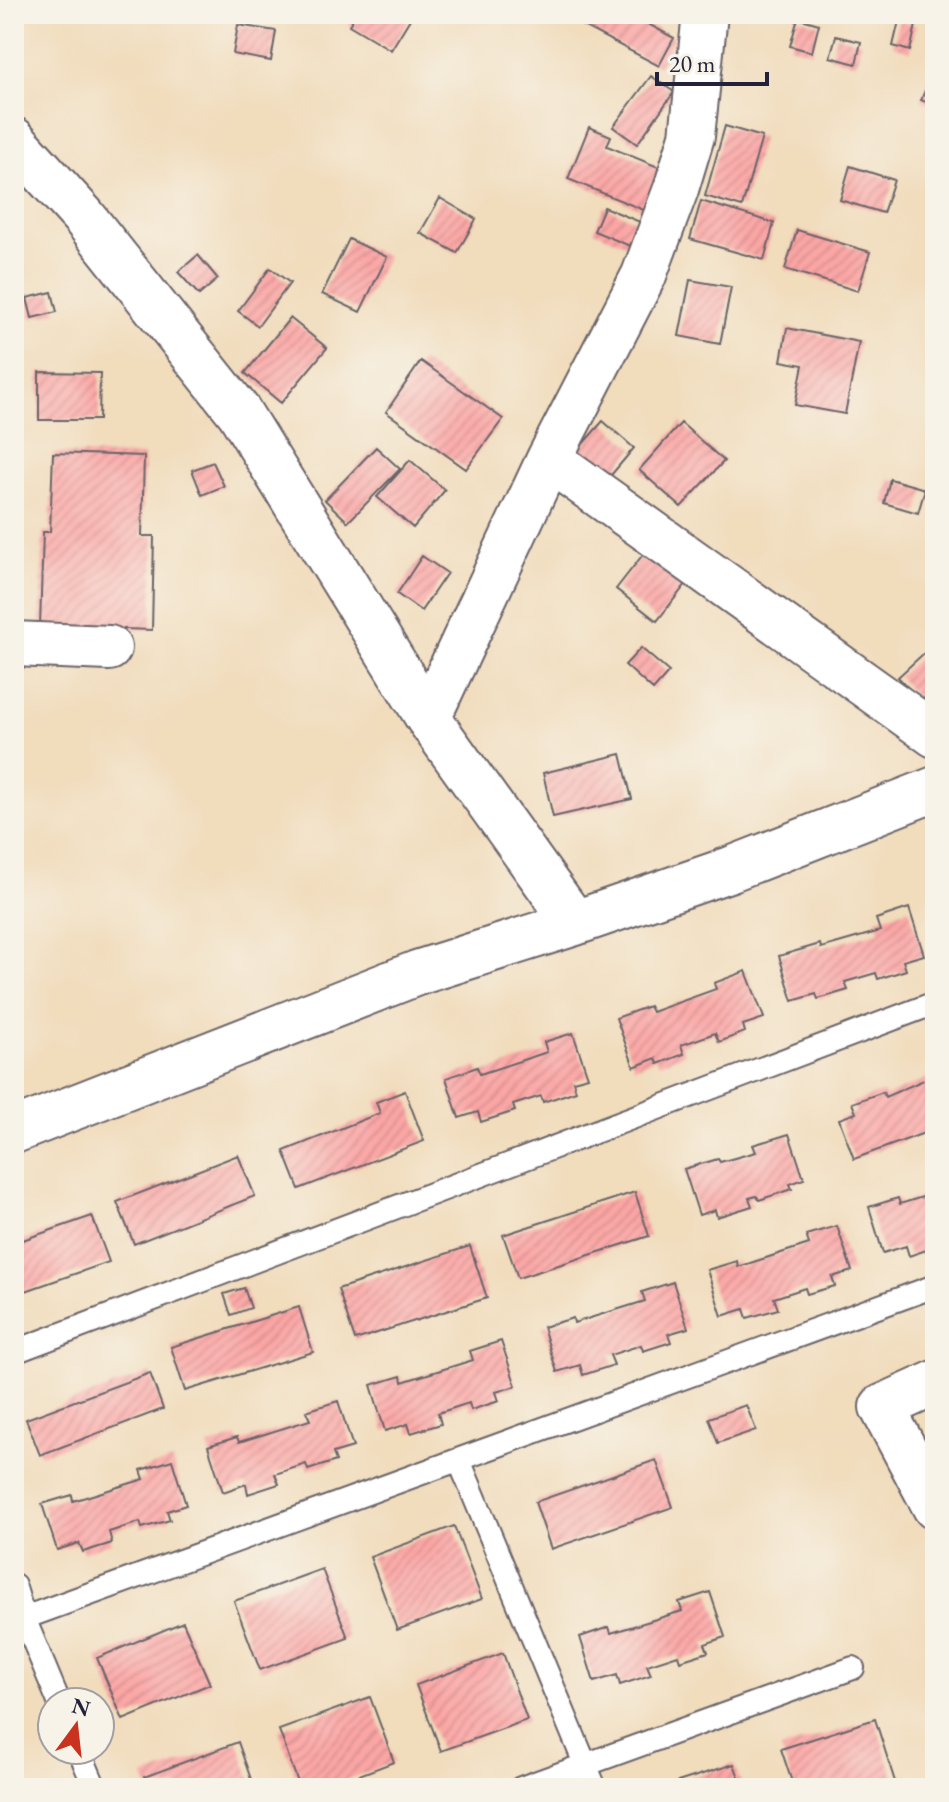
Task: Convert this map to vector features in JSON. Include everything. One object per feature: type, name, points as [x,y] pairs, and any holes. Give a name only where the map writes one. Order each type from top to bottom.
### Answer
[{"type":"street","points":[[428,718],[549,459],[644,275],[692,136],[705,14]]},
{"type":"street","points":[[14,140],[83,216],[239,412],[428,718],[575,923]]},
{"type":"street","points":[[549,459],[935,735]]},
{"type":"street","points":[[14,644],[109,648]]},
{"type":"street","points":[[14,1131],[417,973],[731,869],[935,789]]},
{"type":"street","points":[[935,1383],[882,1407],[935,1507]]},
{"type":"lane","points":[[14,1352],[935,1003]]},
{"type":"lane","points":[[24,1618],[935,1286]]},
{"type":"lane","points":[[459,1460],[595,1788]]},
{"type":"lane","points":[[14,1585],[52,1686]]},
{"type":"lane","points":[[521,1788],[853,1668]]},
{"type":"lane","points":[[86,1766],[95,1788]]},
{"type":"building","points":[[356,14],[413,14],[391,50],[349,25]]},
{"type":"building","points":[[567,14],[630,14],[674,38],[659,66],[566,17]]},
{"type":"building","points":[[798,18],[819,24],[812,52],[790,46]]},
{"type":"building","points":[[899,21],[916,25],[910,51],[893,46]]},
{"type":"building","points":[[238,25],[276,31],[271,61],[233,54]]},
{"type":"building","points":[[836,36],[861,42],[856,64],[830,57]]},
{"type":"building","points":[[935,68],[935,106],[921,100]]},
{"type":"building","points":[[651,76],[674,92],[637,144],[613,127]]},
{"type":"building","points":[[725,126],[762,137],[742,207],[705,196]]},
{"type":"building","points":[[589,127],[611,136],[607,146],[668,171],[651,213],[568,179]]},
{"type":"building","points":[[850,166],[894,180],[883,213],[840,200]]},
{"type":"building","points":[[440,198],[476,219],[457,253],[420,233]]},
{"type":"building","points":[[701,201],[774,223],[764,260],[690,239]]},
{"type":"building","points":[[604,207],[640,222],[630,246],[594,231]]},
{"type":"building","points":[[797,230],[870,252],[858,291],[785,269]]},
{"type":"building","points":[[349,239],[387,257],[360,312],[322,294]]},
{"type":"building","points":[[198,255],[218,279],[199,295],[178,272]]},
{"type":"building","points":[[270,268],[290,283],[258,326],[238,311]]},
{"type":"building","points":[[690,280],[731,287],[720,344],[679,336]]},
{"type":"building","points":[[52,292],[57,312],[32,318],[27,298]]},
{"type":"building","points":[[290,318],[327,348],[281,403],[245,373]]},
{"type":"building","points":[[787,328],[859,342],[845,414],[795,405],[803,365],[781,361]]},
{"type":"building","points":[[421,361],[503,419],[466,469],[386,412]]},
{"type":"building","points":[[39,372],[100,373],[99,420],[39,420]]},
{"type":"building","points":[[603,421],[634,448],[606,481],[574,454]]},
{"type":"building","points":[[681,423],[724,461],[681,507],[639,470]]},
{"type":"building","points":[[376,447],[400,469],[348,522],[325,500]]},
{"type":"building","points":[[53,453],[144,456],[142,536],[154,536],[152,630],[40,626],[43,532],[50,532]]},
{"type":"building","points":[[410,460],[445,490],[413,528],[377,497]]},
{"type":"building","points":[[213,462],[224,486],[202,495],[192,470]]},
{"type":"building","points":[[890,479],[925,489],[918,513],[884,503]]},
{"type":"building","points":[[645,552],[686,584],[657,621],[616,589]]},
{"type":"building","points":[[422,556],[447,573],[421,611],[397,594]]},
{"type":"building","points":[[935,643],[935,717],[898,677]]},
{"type":"building","points":[[641,648],[669,672],[653,690],[625,665]]},
{"type":"building","points":[[621,754],[632,799],[553,817],[543,773]]},
{"type":"building","points":[[909,908],[924,955],[903,961],[906,970],[878,979],[876,973],[845,982],[848,990],[818,999],[816,994],[793,1001],[779,956],[880,931],[876,919]]},
{"type":"building","points":[[746,971],[764,1018],[743,1025],[745,1032],[719,1042],[715,1033],[681,1045],[684,1054],[658,1064],[656,1058],[634,1067],[616,1018],[649,1006],[652,1012],[716,989],[714,983]]},
{"type":"building","points":[[573,1033],[588,1077],[573,1081],[576,1091],[543,1102],[541,1096],[513,1105],[515,1111],[481,1122],[478,1112],[459,1118],[446,1078],[477,1067],[480,1074],[547,1052],[544,1042]]},
{"type":"building","points":[[935,1075],[935,1129],[854,1159],[839,1119],[856,1113],[852,1103],[883,1092],[885,1097]]},
{"type":"building","points":[[405,1091],[424,1141],[299,1189],[284,1151],[380,1113],[376,1102]]},
{"type":"building","points":[[789,1134],[804,1179],[790,1184],[792,1189],[759,1200],[757,1196],[749,1198],[752,1206],[717,1217],[715,1210],[699,1215],[684,1169],[756,1152],[753,1145]]},
{"type":"building","points":[[238,1155],[255,1196],[134,1244],[117,1202]]},
{"type":"building","points":[[635,1192],[649,1236],[518,1278],[503,1235]]},
{"type":"building","points":[[935,1193],[935,1247],[909,1256],[906,1246],[883,1253],[869,1207],[898,1198],[900,1204]]},
{"type":"building","points":[[92,1216],[109,1262],[14,1295],[14,1243]]},
{"type":"building","points":[[837,1226],[852,1271],[832,1277],[835,1286],[807,1294],[805,1288],[774,1298],[778,1309],[747,1318],[744,1309],[722,1316],[707,1270],[737,1261],[738,1267],[809,1244],[806,1235]]},
{"type":"building","points":[[470,1246],[487,1298],[355,1340],[338,1289]]},
{"type":"building","points":[[673,1282],[688,1328],[668,1334],[671,1342],[643,1351],[641,1345],[610,1355],[614,1365],[583,1375],[580,1365],[557,1372],[543,1327],[573,1318],[574,1323],[645,1301],[642,1292]]},
{"type":"building","points":[[244,1288],[251,1308],[231,1315],[224,1294]]},
{"type":"building","points":[[299,1307],[313,1352],[185,1391],[171,1347]]},
{"type":"building","points":[[501,1341],[516,1386],[496,1392],[499,1401],[471,1410],[469,1403],[438,1413],[441,1424],[411,1433],[408,1424],[385,1431],[371,1385],[401,1376],[402,1382],[473,1360],[470,1351]]},
{"type":"building","points":[[150,1373],[163,1409],[40,1455],[26,1419]]},
{"type":"building","points":[[338,1401],[353,1447],[333,1453],[336,1461],[308,1470],[306,1464],[275,1474],[279,1484],[248,1494],[246,1484],[223,1492],[208,1446],[237,1437],[239,1442],[310,1420],[306,1411]]},
{"type":"building","points":[[746,1405],[756,1430],[718,1443],[709,1418]]},
{"type":"building","points":[[172,1460],[186,1505],[167,1511],[170,1520],[142,1528],[140,1522],[109,1532],[112,1543],[83,1552],[79,1543],[57,1550],[42,1504],[72,1495],[73,1501],[144,1479],[141,1470]]},
{"type":"building","points":[[656,1460],[673,1507],[551,1549],[535,1502]]},
{"type":"building","points":[[454,1526],[482,1599],[397,1630],[370,1557]]},
{"type":"building","points":[[322,1569],[348,1638],[260,1670],[234,1601]]},
{"type":"building","points":[[710,1592],[725,1637],[705,1644],[708,1652],[680,1661],[678,1655],[647,1665],[651,1675],[620,1685],[617,1675],[594,1682],[580,1637],[609,1627],[611,1633],[682,1611],[679,1602]]},
{"type":"building","points":[[183,1622],[210,1684],[123,1720],[116,1703],[116,1686],[109,1686],[97,1658]]},
{"type":"building","points":[[503,1653],[527,1720],[441,1751],[416,1685]]},
{"type":"building","points":[[370,1697],[394,1762],[325,1788],[300,1788],[279,1730]]},
{"type":"building","points":[[875,1719],[897,1788],[794,1788],[781,1749]]},
{"type":"building","points":[[238,1742],[254,1788],[148,1788],[144,1777]]},
{"type":"building","points":[[734,1764],[743,1788],[662,1788],[662,1787]]}]
